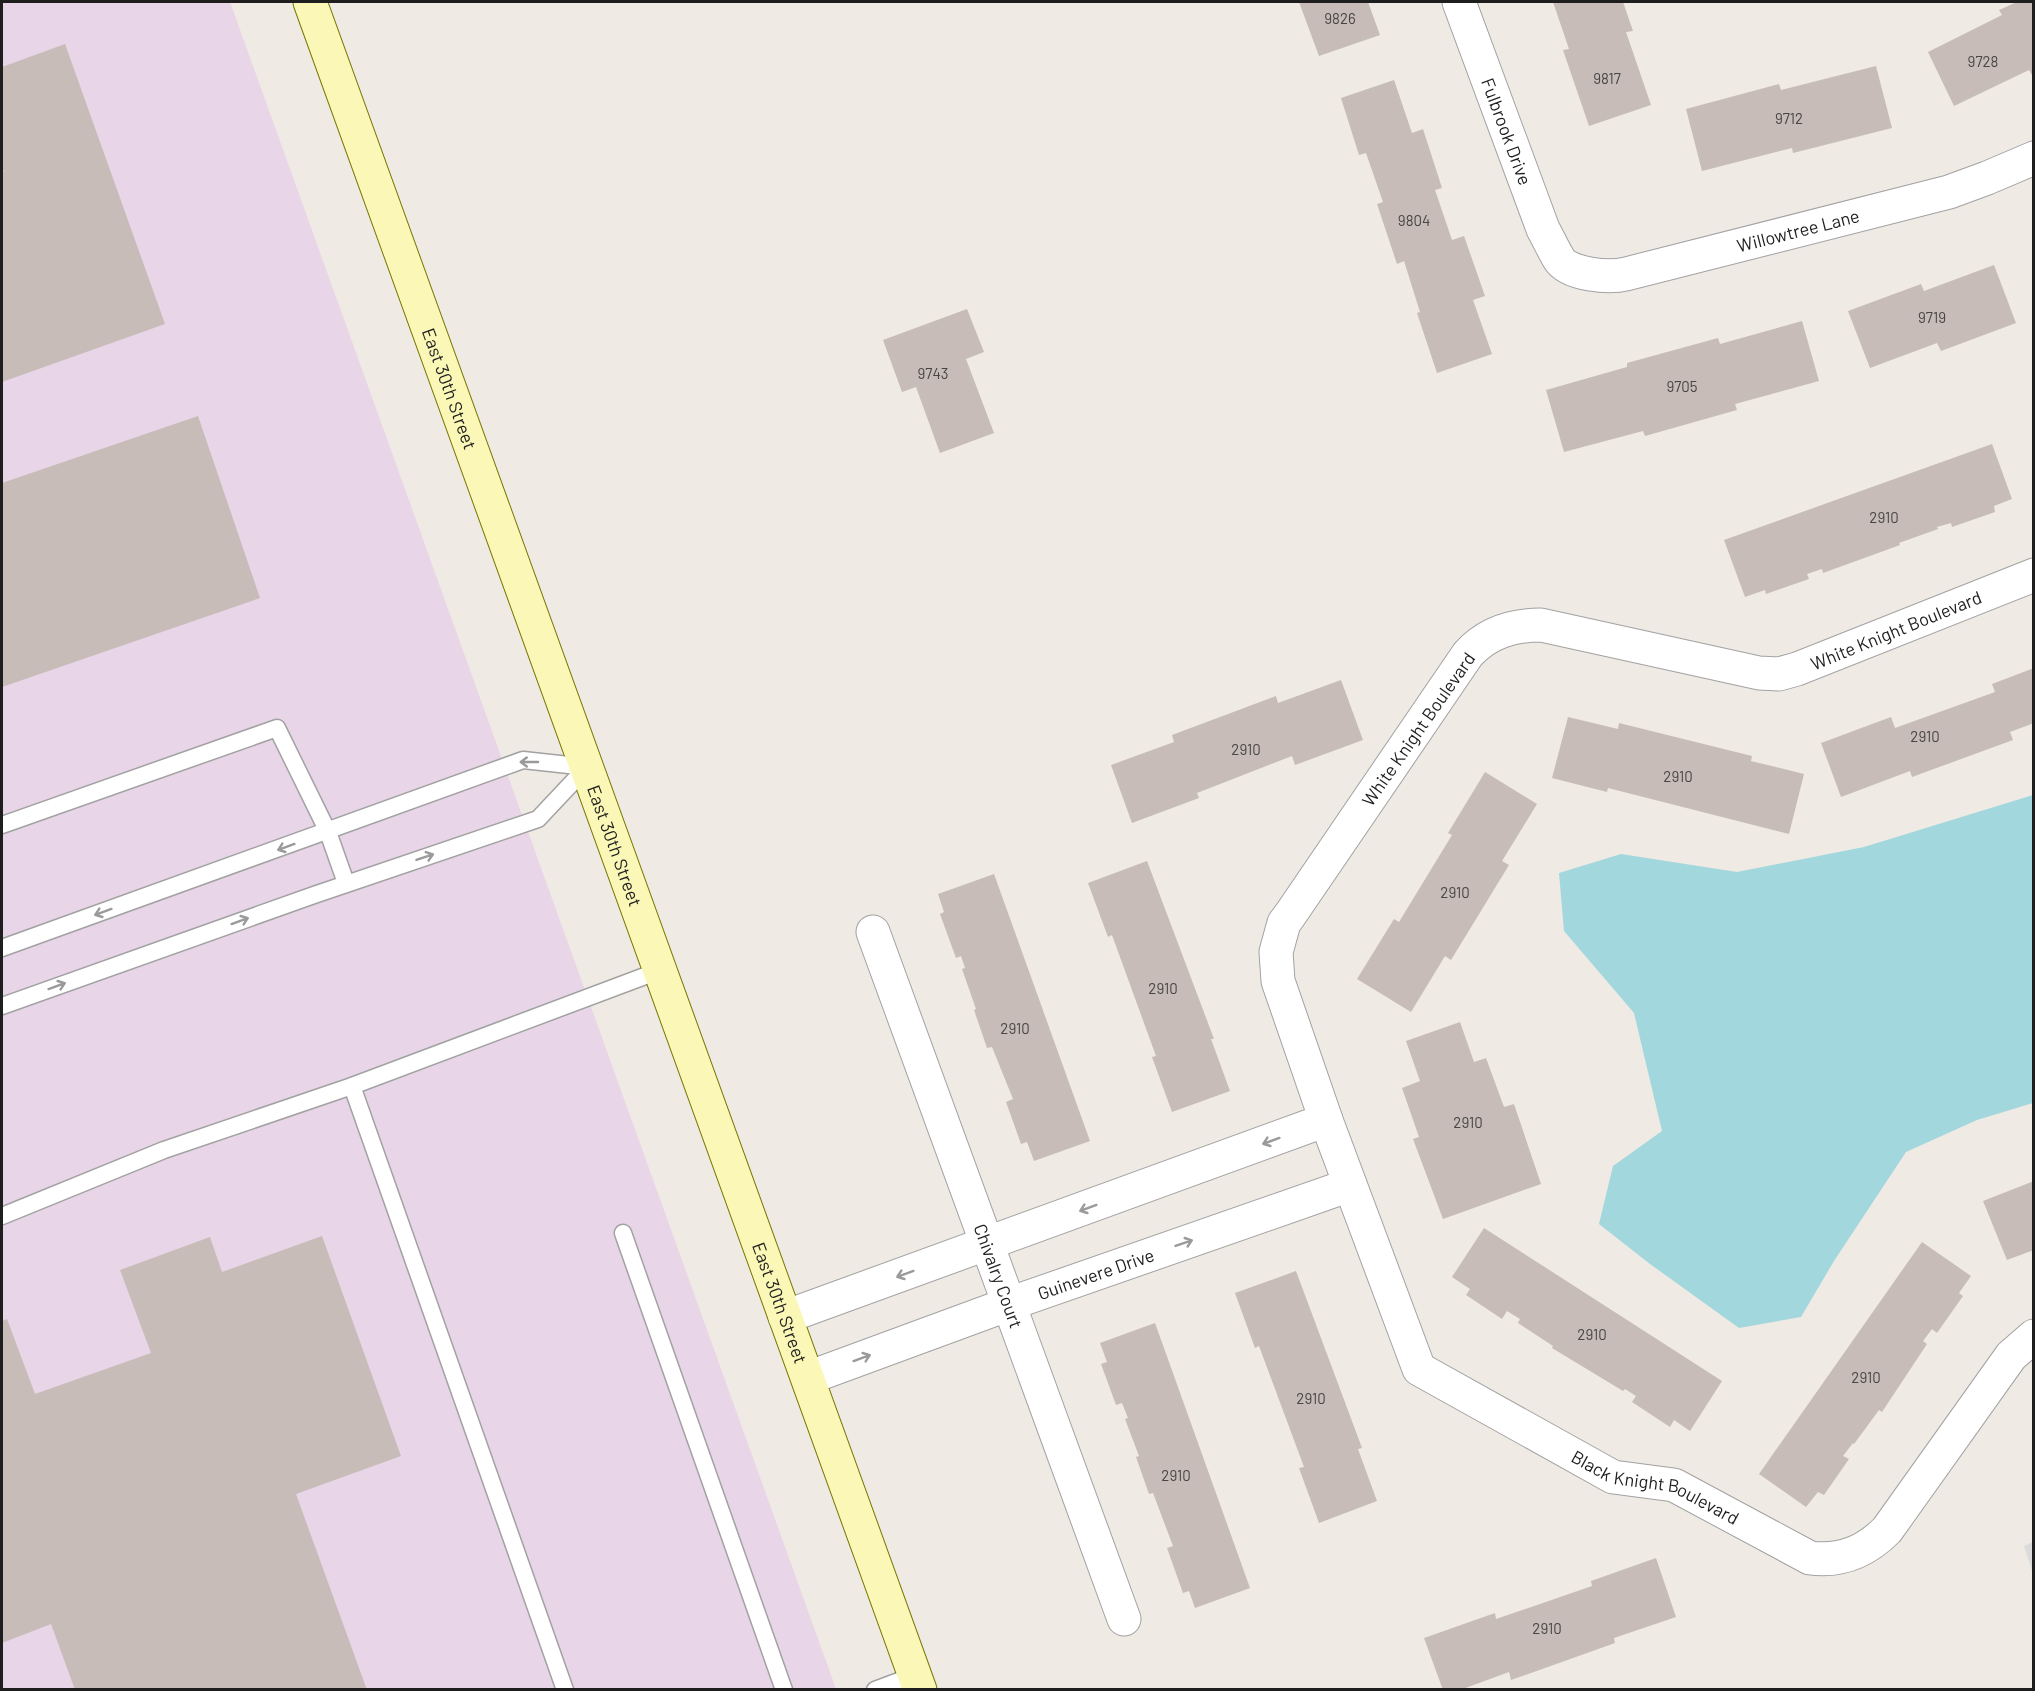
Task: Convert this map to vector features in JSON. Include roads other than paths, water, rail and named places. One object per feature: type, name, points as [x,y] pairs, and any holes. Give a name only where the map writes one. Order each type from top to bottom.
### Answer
[{"type":"main road","name":"East 30th Street","points":[[310,2],[917,1682]]},
{"type":"street","name":"Fulbrook Drive","points":[[1459,2],[1543,229],[1559,260]]},
{"type":"street","name":"Willowtree Lane","points":[[1559,260],[1580,272],[1610,277],[1619,276],[1949,192],[2034,158]]},
{"type":"street","name":"White Knight Boulevard","points":[[1331,1134],[1278,981],[1276,952],[1284,923],[1474,647],[1490,636],[1510,628],[1541,626],[1759,673],[1779,675],[2034,575]]},
{"type":"street","name":"Chivalry Court","points":[[873,932],[1124,1619]]},
{"type":"street","name":"Black Knight Boulevard","points":[[1331,1134],[1419,1369],[1613,1477],[1674,1485],[1810,1558],[1836,1558],[1857,1552],[1869,1546],[1887,1530],[2011,1356],[2034,1336]]},
{"type":"street","points":[[785,1317],[987,1245],[1331,1134]]},
{"type":"street","name":"Guinevere Drive","points":[[807,1378],[1009,1304],[1350,1185]]},
{"type":"lane","points":[[2,825],[277,728],[328,832],[346,884]]},
{"type":"lane","points":[[2,948],[523,760],[587,767]]},
{"type":"lane","points":[[2,1006],[346,884],[538,819],[587,767]]},
{"type":"lane","points":[[2,1216],[164,1150],[352,1086],[660,970]]},
{"type":"lane","points":[[352,1086],[565,1689]]},
{"type":"lane","points":[[622,1233],[784,1689]]},
{"type":"lane","points":[[875,1689],[917,1682]]},
{"type":"water","points":[[2033,795],[2033,1103],[1977,1120],[1906,1152],[1834,1261],[1801,1317],[1739,1328],[1599,1224],[1613,1166],[1662,1131],[1634,1013],[1564,931],[1559,873],[1621,854],[1737,872],[1864,847]]}]
